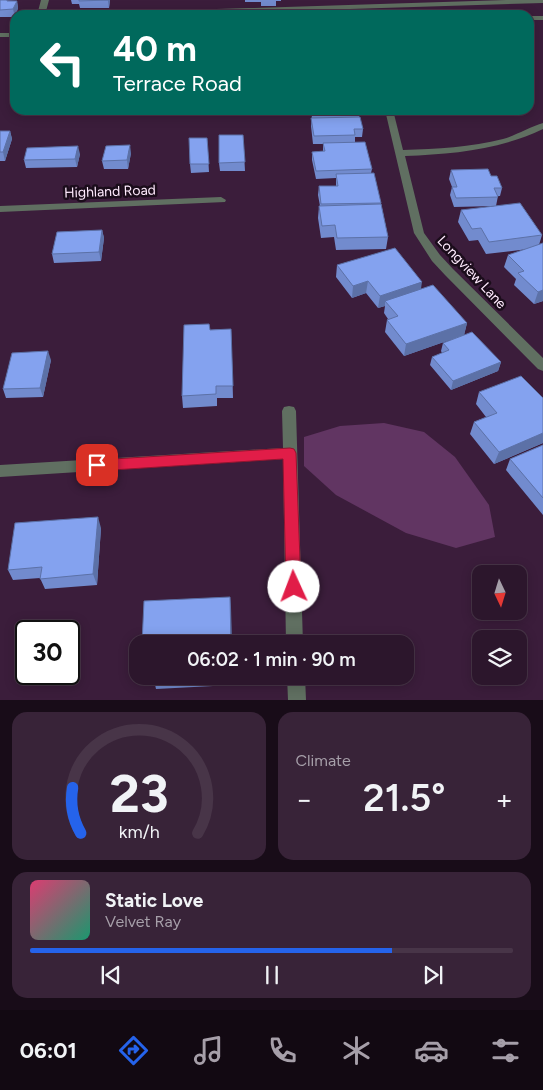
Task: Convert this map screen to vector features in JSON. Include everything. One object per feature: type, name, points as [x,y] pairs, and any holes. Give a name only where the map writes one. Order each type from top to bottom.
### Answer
[{"type":"street","points":[[252,10],[543,1]]},
{"type":"street","name":"Longview Lane","points":[[390,115],[420,233],[426,244],[449,272],[543,366]]},
{"type":"street","points":[[399,153],[476,148],[509,140],[543,126]]},
{"type":"street","name":"Highland Road","points":[[0,209],[221,200]]},
{"type":"street","points":[[289,411],[296,635]]},
{"type":"street","points":[[0,471],[290,453]]},
{"type":"street","points":[[296,685],[297,700]]},
{"type":"shaded area","points":[[384,423],[424,432],[455,457],[489,505],[495,537],[456,548],[406,533],[336,495],[304,466],[304,437],[340,426]]},
{"type":"building","points":[[0,0],[17,1],[13,9],[0,10]]},
{"type":"building","points":[[360,117],[363,129],[354,129],[355,135],[314,136],[311,118]]},
{"type":"building","points":[[0,131],[10,131],[3,152],[0,152]]},
{"type":"building","points":[[219,135],[243,135],[245,162],[219,163]]},
{"type":"building","points":[[189,138],[207,138],[209,164],[190,164]]},
{"type":"building","points":[[365,142],[372,169],[316,171],[312,152],[325,151],[323,143]]},
{"type":"building","points":[[130,145],[127,160],[102,161],[106,146]]},
{"type":"building","points":[[78,146],[75,159],[24,160],[27,148]]},
{"type":"building","points":[[488,169],[491,176],[497,176],[502,188],[494,188],[498,197],[456,198],[452,187],[457,187],[451,170]]},
{"type":"building","points":[[374,173],[381,203],[321,204],[319,186],[338,186],[336,174]]},
{"type":"building","points":[[520,203],[542,235],[489,242],[481,228],[472,229],[461,210]]},
{"type":"building","points":[[381,204],[388,237],[337,238],[335,225],[322,226],[319,206]]},
{"type":"building","points":[[102,230],[99,252],[52,254],[57,232]]},
{"type":"building","points":[[543,243],[543,290],[538,292],[518,273],[524,271],[508,255]]},
{"type":"building","points":[[395,248],[422,282],[380,296],[368,281],[353,286],[337,265]]},
{"type":"building","points":[[433,285],[467,323],[406,344],[387,320],[398,316],[385,301]]},
{"type":"building","points":[[209,324],[210,330],[231,329],[233,386],[216,386],[216,394],[182,396],[184,325]]},
{"type":"building","points":[[472,332],[501,362],[453,381],[432,357],[449,350],[443,343]]},
{"type":"building","points":[[48,351],[40,388],[3,389],[12,353]]},
{"type":"building","points":[[521,376],[543,398],[543,433],[499,452],[474,422],[497,413],[479,392]]},
{"type":"building","points":[[543,445],[543,498],[510,459]]},
{"type":"building","points":[[98,517],[93,574],[40,579],[42,567],[8,570],[15,523]]},
{"type":"building","points":[[230,597],[231,635],[142,635],[144,601]]},
{"type":"route","points":[[97,465],[290,453],[294,587]]}]
